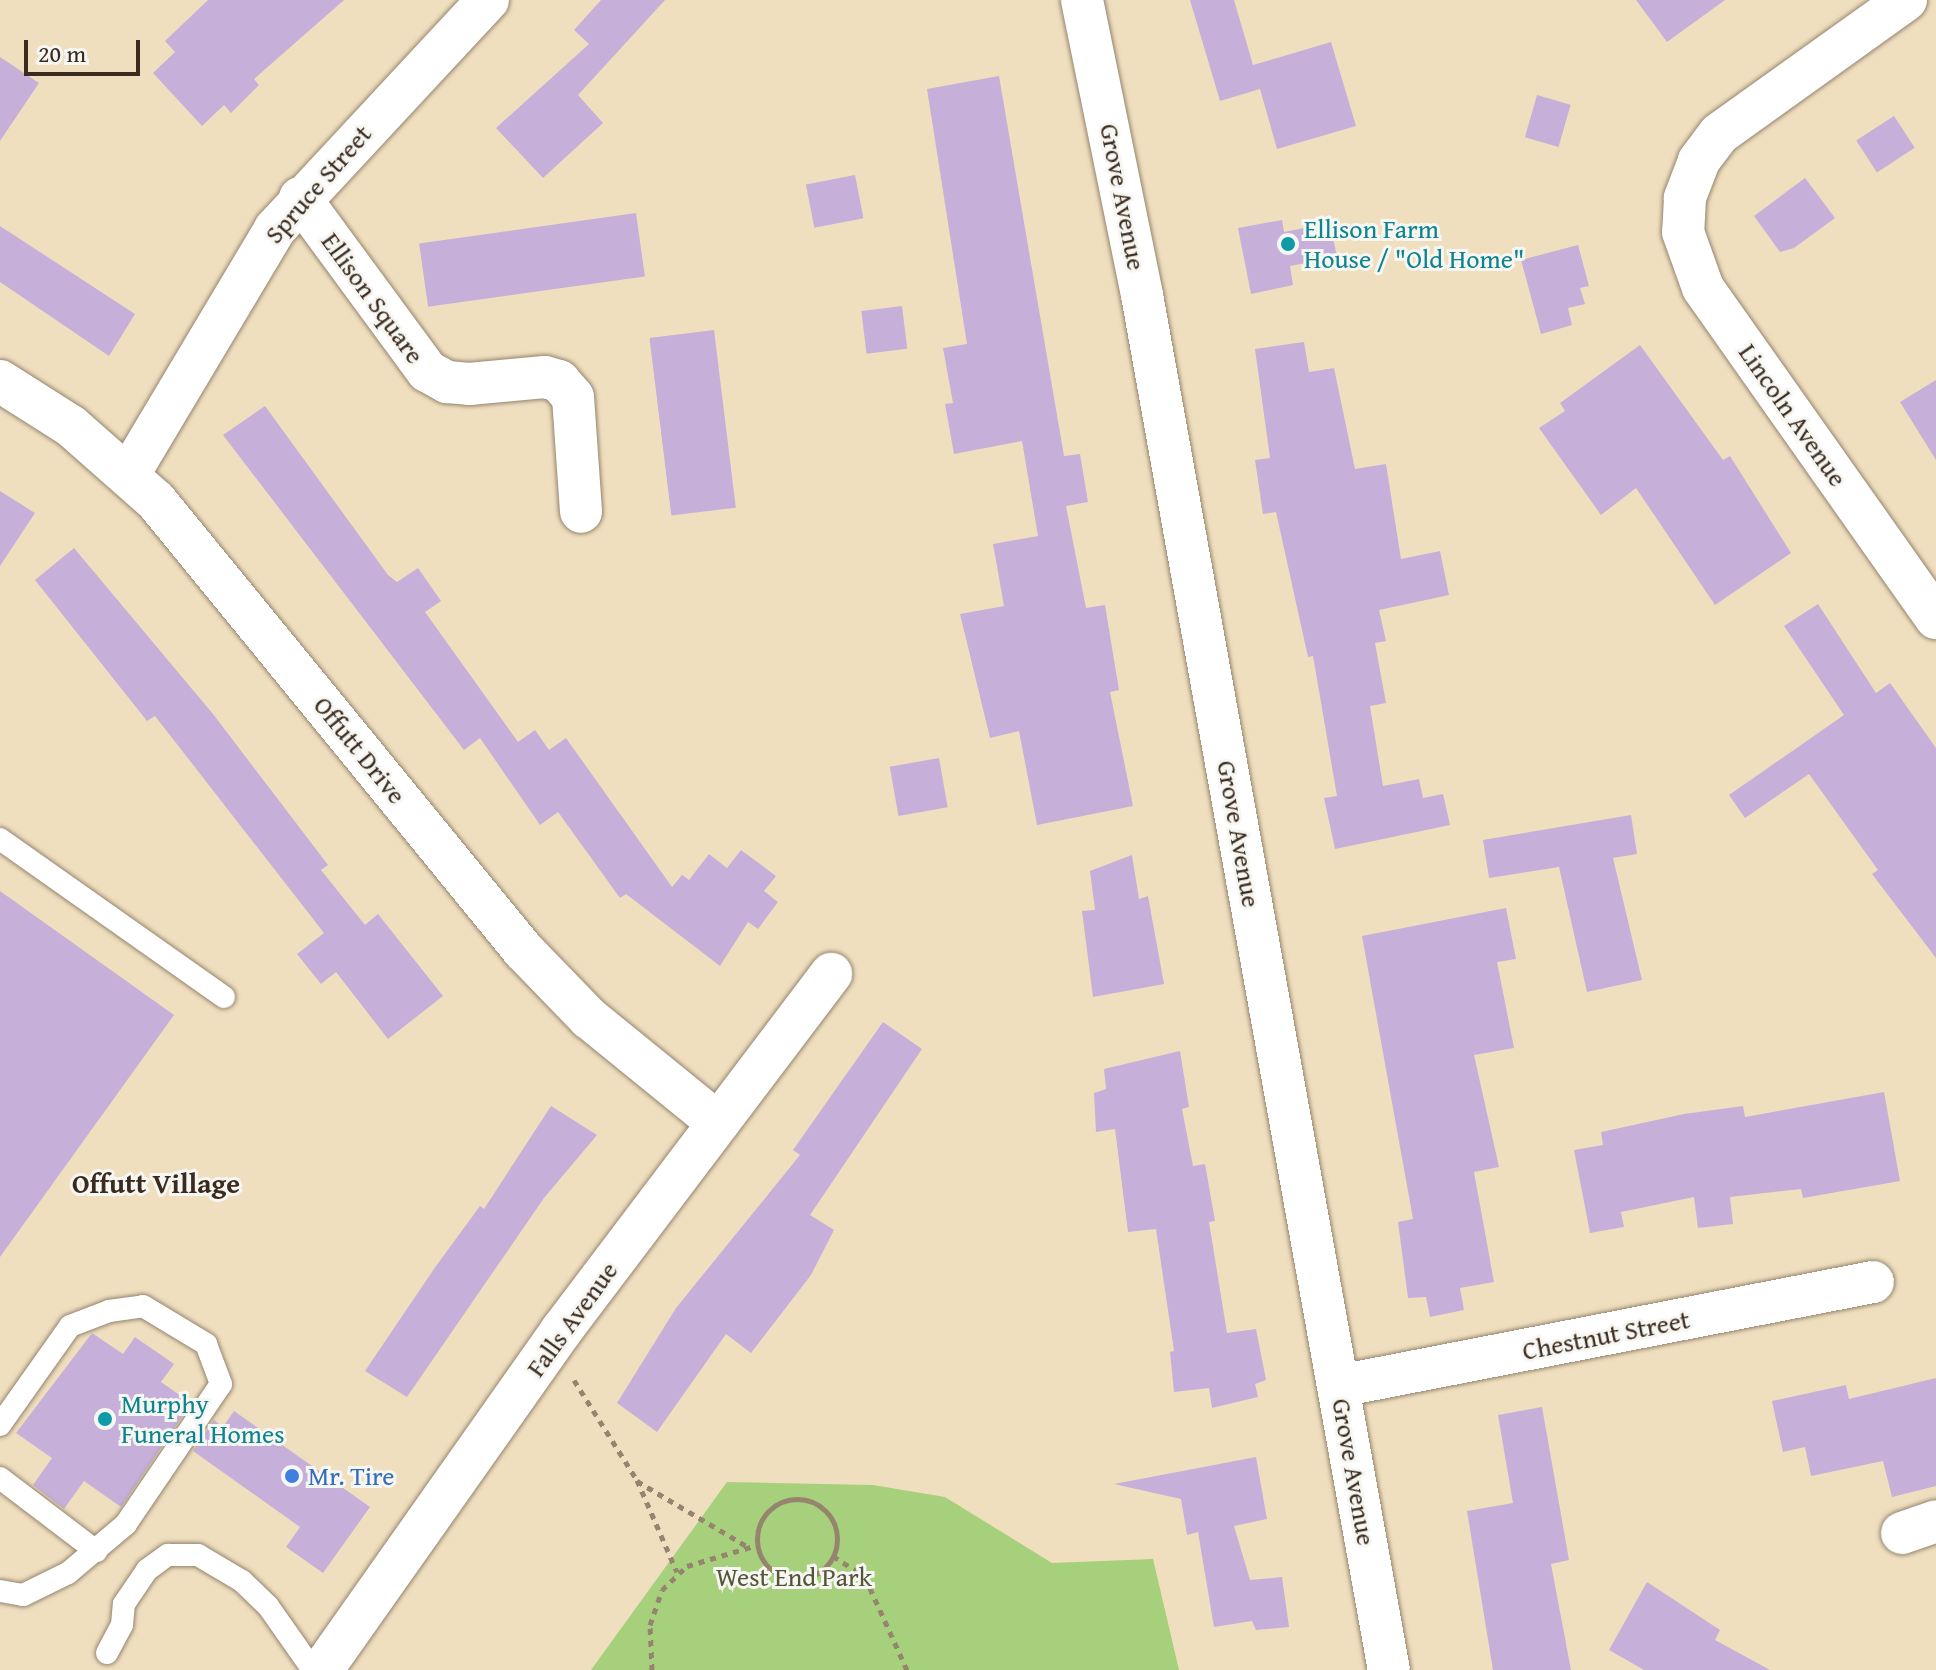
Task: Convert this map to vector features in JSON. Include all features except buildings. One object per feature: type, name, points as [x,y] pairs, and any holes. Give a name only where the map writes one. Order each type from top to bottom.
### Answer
[{"type":"street","name":"Spruce Street","points":[[129,474],[237,290],[300,198],[488,0]]},
{"type":"street","name":"Grove Avenue","points":[[1082,0],[1117,163],[1389,1670]]},
{"type":"street","name":"Lincoln Avenue","points":[[1906,0],[1719,134],[1699,161],[1685,198],[1683,232],[1703,288],[1936,618]]},
{"type":"street","name":"Ellison Square","points":[[300,198],[427,371],[447,382],[469,384],[545,377],[559,381],[573,397],[581,512]]},
{"type":"street","name":"Offutt Drive","points":[[0,381],[71,426],[129,474],[523,950],[589,1018],[718,1123]]},
{"type":"street","name":"Falls Avenue","points":[[322,1670],[552,1345],[831,974]]},
{"type":"street","name":"Chestnut Street","points":[[1339,1386],[1873,1282]]},
{"type":"lane","points":[[0,839],[224,997]]},
{"type":"lane","points":[[0,1425],[70,1326],[143,1306],[206,1344],[221,1384],[126,1524],[68,1573],[23,1595],[0,1591]]},
{"type":"lane","points":[[0,1478],[96,1551]]},
{"type":"lane","points":[[107,1653],[122,1625],[124,1604],[147,1570],[168,1555],[198,1555],[242,1581],[268,1606],[313,1670]]},
{"type":"path","points":[[552,1345],[637,1480],[677,1572]]},
{"type":"path","points":[[637,1480],[748,1547]]},
{"type":"path","points":[[797,1498],[822,1507],[836,1529],[833,1556],[815,1574],[789,1579],[766,1565],[757,1545],[763,1516],[772,1507],[797,1498]]},
{"type":"path","points":[[652,1670],[649,1646],[655,1608],[677,1572],[757,1545]]},
{"type":"path","points":[[833,1556],[865,1577],[907,1670]]},
{"type":"green space","name":"West End Park","points":[[727,1482],[873,1485],[945,1497],[1052,1563],[1153,1559],[1179,1670],[591,1670]]},
{"type":"place","name":"Ellison Farm House / \"Old Home\"","points":[[1288,244]]},
{"type":"place","name":"Murphy Funeral Homes","points":[[105,1419]]},
{"type":"place","name":"Mr. Tire","points":[[292,1476]]},
{"type":"district","name":"Offutt Village","points":[[156,1183]]}]
